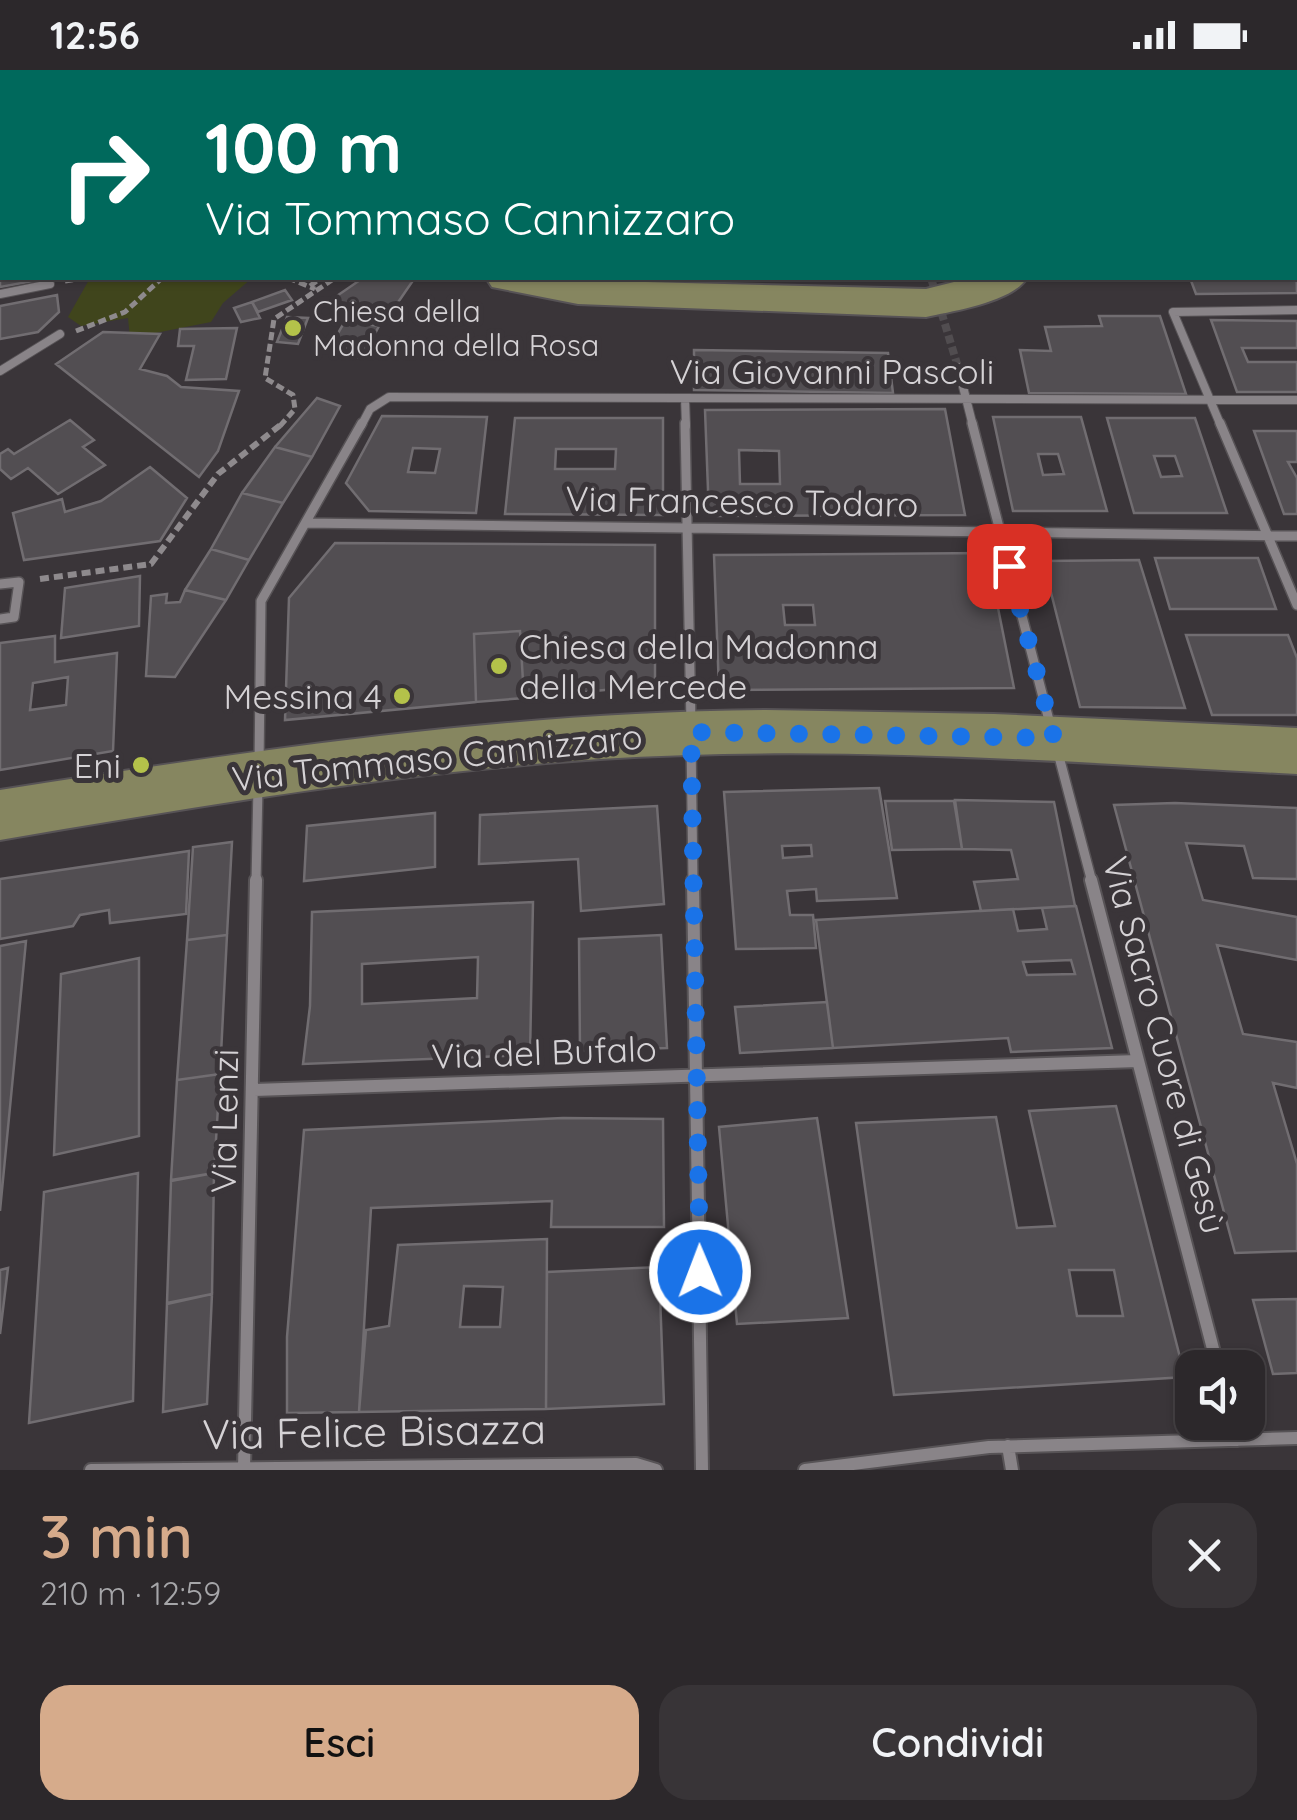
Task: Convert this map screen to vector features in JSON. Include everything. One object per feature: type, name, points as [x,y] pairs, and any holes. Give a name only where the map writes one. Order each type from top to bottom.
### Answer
[{"type":"street","points":[[518,280],[578,290],[926,302],[961,296],[1002,280]]},
{"type":"street","points":[[0,294],[50,284]]},
{"type":"street","points":[[1297,310],[1174,312],[1297,605]]},
{"type":"street","points":[[0,371],[60,334]]},
{"type":"street","name":"Via Sacro Cuore di Gesù","points":[[958,368],[1213,1350]]},
{"type":"street","name":"Via Giovanni Pascoli","points":[[306,522],[370,409],[389,397],[1297,400]]},
{"type":"street","points":[[685,398],[702,1470]]},
{"type":"street","name":"Via Francesco Todaro","points":[[306,522],[1297,536]]},
{"type":"street","name":"Via Lenzi","points":[[244,1468],[261,601],[306,522]]},
{"type":"street","points":[[0,584],[18,582],[14,616],[0,619]]},
{"type":"street","name":"Via Tommaso Cannizzaro","points":[[0,814],[258,772],[476,746],[691,732],[1054,738],[1297,751]]},
{"type":"street","name":"Via del Bufalo","points":[[252,1090],[1138,1061]]},
{"type":"street","points":[[1265,1439],[1297,1438]]},
{"type":"street","points":[[805,1470],[883,1455],[1008,1446],[1237,1440]]},
{"type":"street","points":[[1008,1446],[1012,1470]]},
{"type":"street","name":"Via Felice Bisazza","points":[[92,1470],[636,1464],[656,1470]]},
{"type":"path","points":[[60,334],[88,329],[117,315],[148,298],[161,280]]},
{"type":"path","points":[[293,280],[312,288],[330,280]]},
{"type":"path","points":[[18,582],[151,564],[218,474],[290,418],[296,409],[293,396],[265,378],[274,319],[319,280]]},
{"type":"green space","points":[[89,280],[250,280],[223,303],[211,322],[130,338],[128,318],[81,326],[68,317]]},
{"type":"building","points":[[0,280],[38,280],[0,287]]},
{"type":"building","points":[[360,280],[412,282],[390,314],[328,302]]},
{"type":"building","points":[[1191,280],[1297,280],[1297,293],[1196,294]]},
{"type":"building","points":[[285,290],[292,300],[258,312],[252,302]]},
{"type":"building","points":[[57,295],[59,312],[38,332],[0,339],[0,306]]},
{"type":"building","points":[[252,302],[260,318],[241,322],[234,308]]},
{"type":"building","points":[[1099,316],[1160,316],[1186,394],[1029,393],[1020,350],[1051,351],[1045,327],[1102,326]]},
{"type":"building","points":[[287,317],[308,318],[298,344],[277,342]]},
{"type":"building","points":[[1211,320],[1297,321],[1297,348],[1242,348],[1248,362],[1297,362],[1297,392],[1237,392]]},
{"type":"building","points":[[345,321],[379,326],[362,358],[327,352]]},
{"type":"building","points":[[237,328],[226,379],[186,380],[194,346],[178,346],[180,329]]},
{"type":"building","points":[[103,332],[160,334],[140,369],[167,376],[181,387],[239,391],[218,451],[199,477],[56,364]]},
{"type":"building","points":[[694,350],[888,353],[893,393],[694,390]]},
{"type":"building","points":[[317,398],[340,406],[312,457],[275,447]]},
{"type":"building","points":[[945,409],[965,515],[709,516],[705,410]],"holes":[[[739,450],[779,451],[780,484],[740,484]]]},
{"type":"building","points":[[382,416],[487,417],[476,513],[369,511],[346,483]],"holes":[[[413,448],[440,449],[435,473],[408,472]]]},
{"type":"building","points":[[993,417],[1081,417],[1107,511],[1013,511]],"holes":[[[1038,454],[1058,454],[1064,474],[1043,475]]]},
{"type":"building","points":[[515,418],[663,418],[663,515],[505,514]],"holes":[[[556,449],[616,449],[615,469],[555,469]]]},
{"type":"building","points":[[1107,418],[1195,418],[1227,513],[1134,513]],"holes":[[[1154,456],[1175,456],[1182,476],[1161,477]]]},
{"type":"building","points":[[70,420],[94,440],[83,447],[105,465],[58,494],[28,468],[11,479],[0,469],[0,454],[8,449],[14,454]]},
{"type":"building","points":[[1254,431],[1297,431],[1297,462],[1288,462],[1297,478],[1297,514],[1284,514]]},
{"type":"building","points":[[275,447],[312,457],[283,503],[242,493]]},
{"type":"building","points":[[150,467],[187,498],[160,541],[24,560],[13,513],[62,499],[65,512],[101,501]]},
{"type":"building","points":[[242,493],[283,503],[249,560],[211,549]]},
{"type":"building","points":[[335,543],[655,545],[655,685],[524,698],[520,631],[474,634],[476,702],[285,720],[289,598]]},
{"type":"building","points":[[211,549],[249,560],[226,600],[185,590]]},
{"type":"building","points":[[987,553],[1014,688],[719,690],[714,555]],"holes":[[[783,605],[813,605],[815,625],[785,625]]]},
{"type":"building","points":[[1155,558],[1258,558],[1276,609],[1170,609]]},
{"type":"building","points":[[1139,560],[1185,708],[1080,707],[1043,561]]},
{"type":"building","points":[[140,576],[139,626],[61,638],[65,588]]},
{"type":"building","points":[[185,590],[226,600],[175,677],[146,676],[151,596],[167,594],[166,603],[180,602]]},
{"type":"building","name":"Chiesa della Madonna della Mercede","points":[[520,631],[524,698],[476,702],[474,634]]},
{"type":"building","points":[[1186,635],[1288,635],[1297,658],[1297,715],[1212,715]]},
{"type":"building","points":[[55,636],[55,662],[117,653],[113,751],[0,770],[0,643]],"holes":[[[68,677],[66,705],[30,710],[33,683]]]},
{"type":"building","points":[[879,788],[897,898],[817,901],[816,889],[787,891],[790,915],[813,915],[816,948],[736,949],[724,792]],"holes":[[[811,845],[812,856],[783,858],[782,846]]]},
{"type":"building","points":[[955,800],[1054,802],[1075,906],[981,911],[974,882],[1018,879],[1011,850],[962,849]]},
{"type":"building","points":[[885,801],[954,801],[962,849],[892,850]]},
{"type":"building","points":[[1114,805],[1297,808],[1297,879],[1253,878],[1244,846],[1186,843],[1203,900],[1297,917],[1297,960],[1217,945],[1243,1034],[1297,1042],[1297,1088],[1273,1083],[1297,1164],[1297,1251],[1235,1253]]},
{"type":"building","points":[[657,806],[664,904],[581,911],[578,859],[479,864],[480,815]]},
{"type":"building","points":[[435,813],[435,867],[304,881],[307,826]]},
{"type":"building","points":[[232,842],[227,935],[187,940],[193,847]]},
{"type":"building","points":[[189,851],[186,914],[110,923],[109,910],[80,915],[73,926],[0,939],[0,879]]},
{"type":"building","points":[[533,902],[530,1055],[303,1064],[310,1006],[312,912]],"holes":[[[478,957],[477,998],[362,1004],[362,964]]]},
{"type":"building","points":[[1076,906],[1112,1048],[1011,1052],[1008,1038],[833,1048],[816,920],[1013,909],[1018,931],[1047,929],[1042,908]],"holes":[[[1071,960],[1075,974],[1027,975],[1023,962]]]},
{"type":"building","points":[[227,935],[220,1074],[177,1080],[187,940]]},
{"type":"building","points":[[661,935],[667,1048],[580,1051],[579,939]]},
{"type":"building","points":[[26,941],[0,1211],[0,946]]},
{"type":"building","points":[[139,958],[139,1136],[54,1155],[61,974]]},
{"type":"building","points":[[827,1002],[833,1048],[740,1053],[735,1007]]},
{"type":"building","points":[[220,1074],[214,1173],[171,1180],[177,1080]]},
{"type":"building","points":[[1116,1106],[1178,1350],[1175,1350],[1175,1378],[894,1395],[856,1123],[996,1117],[1017,1228],[1055,1226],[1029,1111]],"holes":[[[1069,1270],[1114,1270],[1123,1316],[1077,1316]]]},
{"type":"building","points":[[563,1118],[663,1119],[664,1227],[551,1227],[552,1201],[371,1208],[359,1412],[287,1413],[287,1337],[304,1130]]},
{"type":"building","points":[[817,1118],[848,1318],[737,1324],[719,1127]]},
{"type":"building","points":[[138,1173],[133,1401],[29,1423],[44,1192]]},
{"type":"building","points":[[214,1173],[212,1294],[167,1303],[171,1181]]},
{"type":"building","points":[[547,1239],[546,1409],[359,1412],[366,1330],[389,1326],[398,1245]],"holes":[[[464,1286],[503,1287],[500,1327],[460,1327]]]},
{"type":"building","points":[[659,1267],[664,1404],[546,1409],[547,1272]]},
{"type":"building","points":[[8,1268],[0,1334],[0,1270]]},
{"type":"building","points":[[212,1294],[207,1404],[163,1412],[167,1304]]},
{"type":"building","points":[[1297,1299],[1297,1373],[1273,1374],[1253,1300]]},
{"type":"tunnel","points":[[932,280],[958,367]]},
{"type":"place","name":"Chiesa della Madonna della Rosa","points":[[293,328]]},
{"type":"place","name":"Chiesa della Madonna della Mercede","points":[[499,666]]},
{"type":"place","name":"Messina 4","points":[[402,696]]},
{"type":"place","name":"Eni","points":[[141,765]]},
{"type":"route","points":[[700,1272],[691,732],[1054,738],[1009,566]]}]
